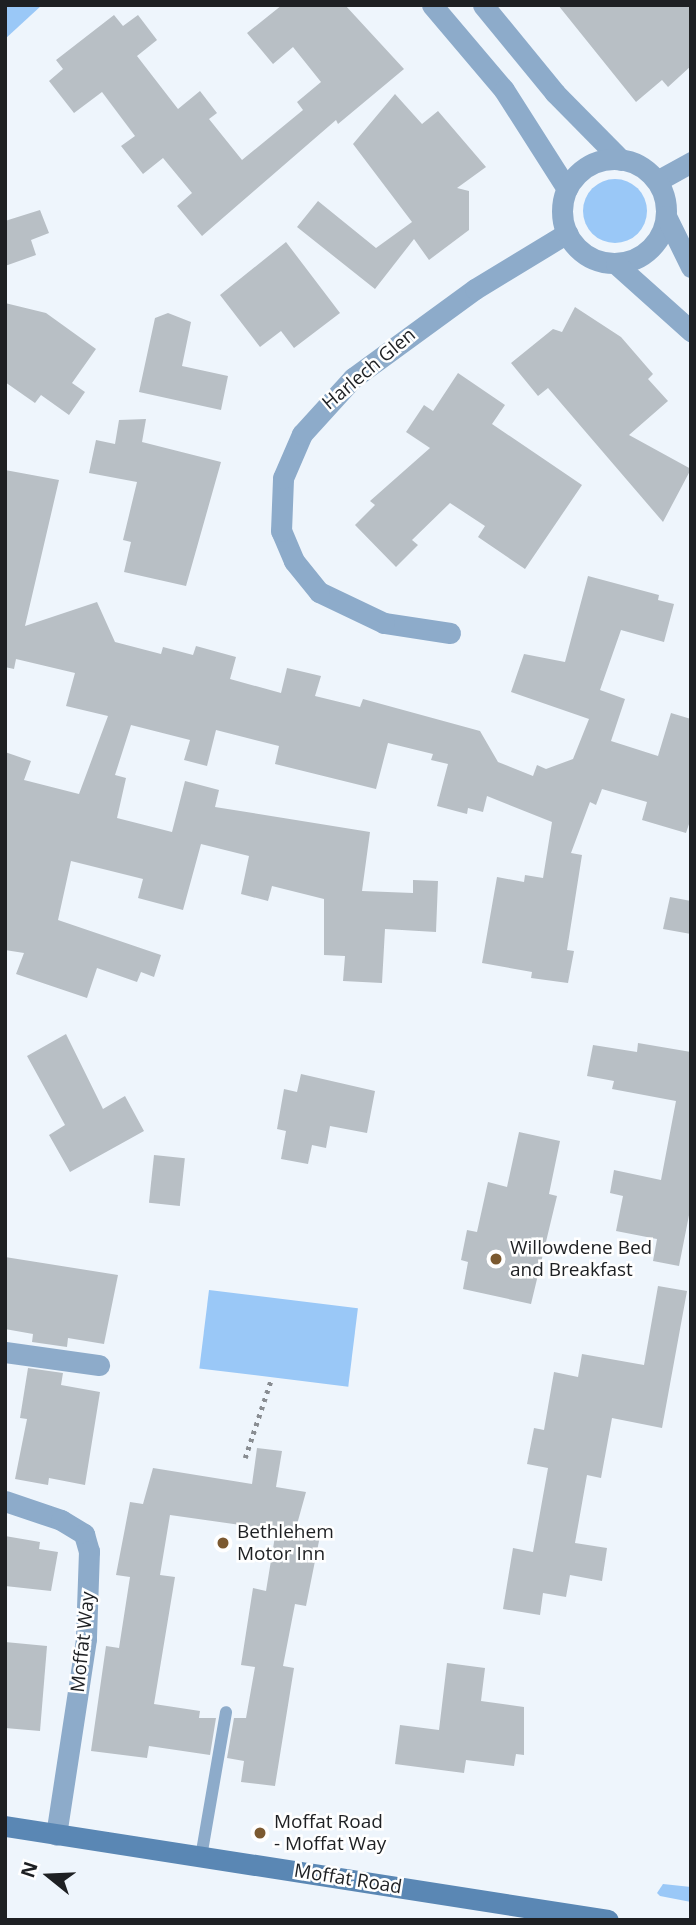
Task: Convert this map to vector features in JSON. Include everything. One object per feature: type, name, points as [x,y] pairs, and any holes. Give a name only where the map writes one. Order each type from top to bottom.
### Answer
[{"type":"main road","name":"Moffat Road","points":[[5,1826],[560,1916],[607,1920]]},
{"type":"street","points":[[432,5],[504,90],[567,189]]},
{"type":"street","points":[[483,5],[555,93],[621,160],[646,170],[657,181],[680,253],[691,267]]},
{"type":"street","points":[[621,160],[591,164],[567,189],[563,211],[567,233],[592,258],[616,264],[691,331]]},
{"type":"street","points":[[657,181],[691,162]]},
{"type":"street","points":[[616,264],[652,246],[666,216]]},
{"type":"street","name":"Harlech Glen","points":[[450,633],[384,623],[319,592],[294,561],[281,531],[283,478],[302,434],[353,378],[475,289],[567,233]]},
{"type":"street","points":[[5,1352],[99,1366]]},
{"type":"street","name":"Moffat Way","points":[[5,1501],[61,1520],[84,1534],[89,1551],[86,1639],[55,1835]]},
{"type":"lane","points":[[201,1857],[226,1712]]},
{"type":"path","points":[[245,1458],[271,1380]]},
{"type":"shaded area","points":[[5,5],[42,5],[5,39]]},
{"type":"shaded area","points":[[609,179],[621,179],[638,188],[645,199],[645,223],[638,234],[621,243],[609,243],[597,238],[588,229],[583,217],[583,205],[588,193],[597,184]]},
{"type":"shaded area","points":[[209,1290],[358,1308],[348,1387],[199,1368]]},
{"type":"shaded area","points":[[663,1884],[691,1887],[691,1902],[660,1896],[657,1893]]},
{"type":"building","points":[[282,5],[345,5],[404,69],[338,124],[336,120],[202,236],[177,206],[192,193],[163,158],[143,174],[121,146],[135,136],[102,92],[74,113],[49,81],[63,69],[56,60],[114,15],[123,26],[138,15],[157,40],[137,56],[178,109],[200,91],[217,113],[209,119],[242,160],[303,110],[297,102],[321,82],[293,47],[273,64],[247,33]]},
{"type":"building","points":[[558,5],[691,5],[691,66],[668,87],[662,80],[636,102]]},
{"type":"building","points":[[395,94],[422,124],[438,111],[486,167],[457,188],[469,191],[469,230],[429,260],[414,239],[375,289],[297,227],[318,201],[376,248],[412,222],[353,144]]},
{"type":"building","points":[[40,210],[49,233],[31,240],[36,255],[5,266],[5,221]]},
{"type":"building","points":[[286,242],[340,313],[294,348],[281,331],[260,347],[220,295]]},
{"type":"building","points":[[5,303],[46,313],[96,349],[72,383],[85,392],[69,415],[41,395],[35,403],[5,382]]},
{"type":"building","points":[[575,307],[621,337],[653,374],[648,379],[668,401],[629,435],[691,469],[663,522],[548,388],[538,396],[511,363],[553,329],[562,332]]},
{"type":"building","points":[[168,313],[191,322],[182,366],[228,376],[221,410],[139,392],[155,318]]},
{"type":"building","points":[[458,373],[505,405],[492,424],[582,485],[525,569],[478,537],[485,526],[450,503],[412,540],[418,545],[396,567],[355,525],[375,505],[370,501],[430,448],[406,432],[424,405],[433,411]]},
{"type":"building","points":[[146,419],[142,442],[221,462],[186,586],[124,572],[131,542],[123,540],[137,482],[89,473],[96,440],[115,444],[119,420]]},
{"type":"building","points":[[5,470],[59,480],[25,626],[97,602],[115,642],[161,654],[163,647],[193,655],[196,646],[236,657],[230,679],[281,693],[287,668],[321,676],[315,696],[360,707],[363,699],[480,731],[498,762],[533,776],[537,765],[546,769],[573,759],[589,719],[511,692],[524,654],[565,662],[588,576],[659,595],[658,600],[674,604],[664,642],[621,630],[600,690],[625,699],[611,741],[658,756],[671,713],[691,719],[691,818],[686,833],[642,820],[647,802],[602,789],[596,805],[590,802],[571,853],[582,855],[567,950],[574,951],[568,983],[531,978],[532,972],[482,963],[497,877],[524,882],[525,875],[543,878],[552,822],[487,796],[483,812],[468,808],[467,814],[437,806],[448,764],[431,760],[433,754],[388,743],[376,789],[275,764],[279,746],[216,730],[207,766],[184,760],[190,740],[131,725],[115,775],[126,778],[117,818],[172,832],[185,781],[219,790],[215,807],[370,832],[362,891],[413,893],[413,880],[438,881],[436,932],[385,929],[382,983],[343,981],[345,956],[324,955],[324,899],[272,886],[268,901],[241,894],[249,856],[201,844],[183,910],[138,898],[143,879],[71,861],[58,920],[161,955],[154,977],[141,972],[137,982],[97,968],[87,998],[16,974],[24,953],[5,950],[5,752],[31,761],[24,780],[79,794],[108,716],[66,706],[75,673],[16,659],[14,669],[5,667]]},
{"type":"building","points":[[670,897],[691,901],[691,934],[663,929]]},
{"type":"building","points":[[66,1034],[103,1109],[125,1096],[144,1131],[70,1172],[49,1135],[65,1125],[27,1056]]},
{"type":"building","points":[[638,1043],[691,1052],[691,1205],[679,1266],[653,1261],[657,1239],[616,1231],[623,1196],[610,1193],[614,1170],[661,1180],[676,1101],[612,1089],[614,1081],[587,1076],[593,1045],[637,1052]]},
{"type":"building","points":[[301,1074],[375,1091],[367,1133],[330,1126],[326,1148],[312,1145],[308,1164],[281,1159],[286,1131],[277,1129],[284,1089],[297,1092]]},
{"type":"building","points":[[519,1132],[560,1141],[549,1194],[557,1196],[531,1304],[463,1289],[468,1262],[461,1260],[467,1230],[477,1232],[488,1182],[507,1187]]},
{"type":"building","points":[[154,1155],[185,1158],[180,1206],[149,1203]]},
{"type":"building","points":[[5,1257],[118,1275],[104,1344],[68,1338],[67,1347],[32,1342],[33,1334],[5,1329]]},
{"type":"building","points":[[658,1286],[687,1291],[662,1428],[612,1418],[601,1478],[587,1475],[575,1543],[607,1548],[602,1581],[570,1575],[566,1597],[543,1593],[540,1615],[503,1609],[513,1548],[533,1552],[548,1468],[527,1464],[534,1428],[544,1430],[554,1372],[578,1377],[582,1354],[644,1365]]},
{"type":"building","points":[[28,1368],[63,1373],[61,1385],[100,1392],[85,1485],[49,1478],[48,1485],[15,1479],[27,1419],[20,1418]]},
{"type":"building","points":[[257,1448],[282,1451],[276,1487],[306,1492],[296,1528],[321,1531],[306,1606],[295,1604],[283,1666],[294,1668],[275,1786],[241,1782],[244,1761],[227,1758],[234,1718],[246,1718],[255,1667],[241,1665],[253,1588],[266,1591],[276,1530],[170,1515],[160,1575],[175,1577],[154,1704],[200,1711],[199,1718],[216,1718],[210,1755],[149,1746],[147,1758],[91,1751],[106,1646],[119,1648],[130,1577],[116,1575],[130,1502],[143,1504],[153,1468],[252,1484]]},
{"type":"building","points":[[5,1536],[40,1542],[39,1549],[58,1552],[51,1591],[5,1586]]},
{"type":"building","points":[[5,1642],[47,1646],[40,1731],[5,1728]]},
{"type":"building","points":[[447,1663],[485,1668],[481,1701],[524,1707],[524,1755],[516,1754],[514,1766],[466,1760],[464,1773],[395,1764],[400,1725],[439,1730]]},
{"type":"place","name":"Willowdene Bed and Breakfast","points":[[496,1259]]},
{"type":"place","name":"Bethlehem Motor Inn","points":[[223,1543]]},
{"type":"place","name":"Moffat Road - Moffat Way","points":[[260,1833]]}]
